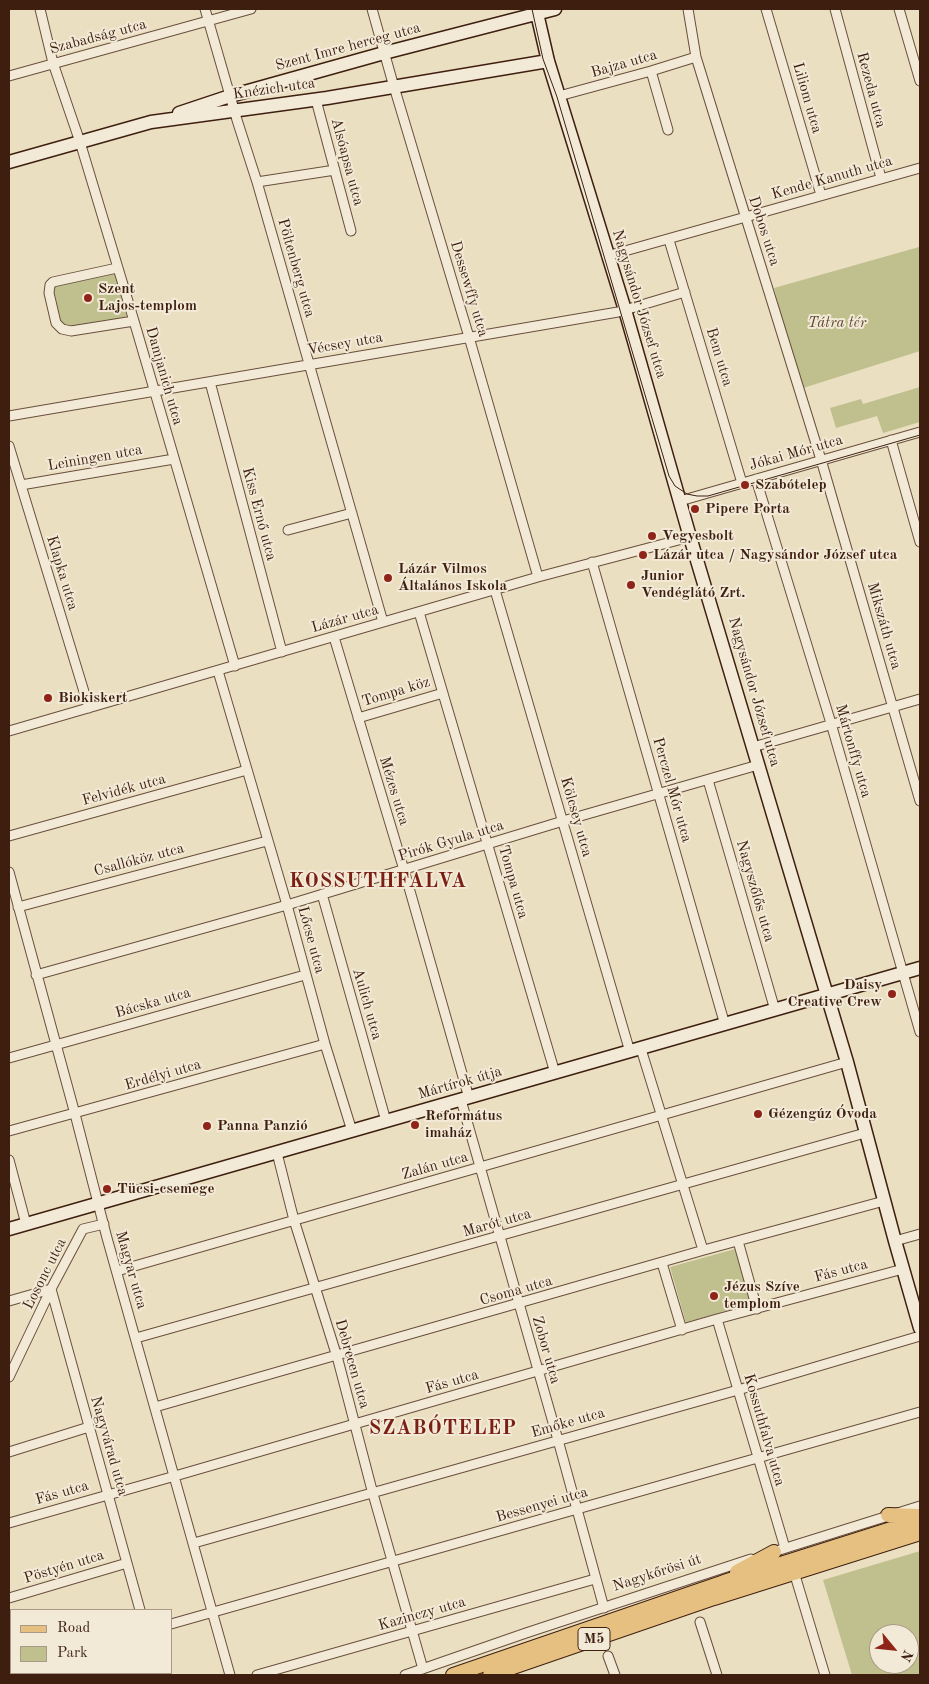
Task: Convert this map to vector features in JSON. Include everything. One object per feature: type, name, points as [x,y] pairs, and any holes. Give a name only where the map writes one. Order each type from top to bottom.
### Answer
[{"type":"main road","points":[[888,1515],[920,1516]]},
{"type":"main road","name":"Nagykőrösi út","points":[[452,1675],[724,1582],[920,1520]]},
{"type":"main road","name":"M5","points":[[490,1675],[714,1598],[920,1533]]},
{"type":"main road","points":[[724,1582],[737,1572],[779,1550]]},
{"type":"street","name":"Damjanich utca","points":[[40,9],[53,63],[80,142],[235,666]]},
{"type":"street","name":"Pöltenberg utca","points":[[205,9],[384,622]]},
{"type":"street","name":"Szabadság utca","points":[[9,76],[251,9]]},
{"type":"street","name":"Dessewffy utca","points":[[372,9],[538,577]]},
{"type":"street","name":"Szent Imre herceg utca","points":[[151,122],[230,96],[536,12],[555,9]]},
{"type":"street","name":"Dobos utca","points":[[688,9],[696,57],[821,460]]},
{"type":"street","name":"Liliom utca","points":[[766,9],[821,195]]},
{"type":"street","name":"Rezeda utca","points":[[835,9],[881,178]]},
{"type":"street","points":[[899,9],[920,81]]},
{"type":"street","name":"Nagysándor József utca","points":[[536,12],[548,61],[625,310],[690,537],[847,1062],[920,1328]]},
{"type":"street","name":"Bajza utca","points":[[560,96],[651,72],[696,57]]},
{"type":"street","name":"Knézich utca","points":[[9,162],[151,122],[316,100],[548,61]]},
{"type":"street","points":[[651,72],[668,130]]},
{"type":"street","name":"Alsóapsa utca","points":[[316,100],[352,231]]},
{"type":"street","name":"Kende Kanuth utca","points":[[607,256],[920,168]]},
{"type":"street","points":[[257,182],[334,170]]},
{"type":"street","name":"Bem utca","points":[[669,240],[742,483]]},
{"type":"street","points":[[117,268],[53,282],[50,285],[49,293],[56,322],[62,329],[71,331],[134,321]]},
{"type":"street","name":"Vécsey utca","points":[[9,416],[625,310],[685,292]]},
{"type":"street","name":"Kiss Ernő utca","points":[[210,382],[282,652]]},
{"type":"street","name":"Jókai Mór utca","points":[[680,501],[920,432]]},
{"type":"street","points":[[891,440],[920,542]]},
{"type":"street","name":"Klapka utca","points":[[9,446],[89,708]]},
{"type":"street","name":"Leiningen utca","points":[[21,484],[174,459]]},
{"type":"street","name":"Mikszáth utca","points":[[821,460],[920,801]]},
{"type":"street","name":"Mártonffy utca","points":[[756,479],[831,725],[920,1032]]},
{"type":"street","points":[[288,530],[352,513]]},
{"type":"street","name":"Lázár utca","points":[[9,731],[538,577],[690,537]]},
{"type":"street","name":"Perczel Mór utca","points":[[592,562],[725,1025]]},
{"type":"street","name":"Kölcsey utca","points":[[495,590],[563,821],[636,1050]]},
{"type":"street","name":"Tompa utca","points":[[419,612],[555,1073]]},
{"type":"street","name":"Mézes utca","points":[[334,637],[404,870],[465,1099]]},
{"type":"street","name":"Lőcse utca","points":[[218,671],[287,905],[325,1044],[352,1131]]},
{"type":"street","name":"Tompa köz","points":[[358,718],[443,693]]},
{"type":"street","points":[[753,747],[920,699]]},
{"type":"street","name":"Pirók Gyula utca","points":[[36,975],[287,905],[563,821],[758,765]]},
{"type":"street","name":"Felvidék utca","points":[[9,836],[247,770]]},
{"type":"street","name":"Nagyszőlős utca","points":[[708,780],[774,1010]]},
{"type":"street","name":"Csallóköz utca","points":[[18,906],[267,841]]},
{"type":"street","name":"Magyar utca","points":[[9,872],[98,1203],[230,1675]]},
{"type":"street","name":"Aulich utca","points":[[322,894],[386,1121]]},
{"type":"street","name":"Mártírok útja","points":[[9,1229],[920,968]]},
{"type":"street","name":"Bácska utca","points":[[9,1058],[305,975]]},
{"type":"street","name":"Erdélyi utca","points":[[9,1131],[325,1044]]},
{"type":"street","points":[[636,1050],[662,1116],[703,1250]]},
{"type":"street","name":"Zalán utca","points":[[117,1271],[847,1062]]},
{"type":"street","name":"Zobor utca","points":[[465,1099],[479,1168],[558,1440],[604,1608]]},
{"type":"street","name":"Marót utca","points":[[136,1338],[865,1132]]},
{"type":"street","name":"Debrecen utca","points":[[277,1153],[294,1220],[336,1356],[373,1494],[424,1669]]},
{"type":"street","points":[[9,1160],[26,1224]]},
{"type":"street","name":"Csoma utca","points":[[155,1407],[703,1250],[884,1201]]},
{"type":"street","name":"Losonc utca","points":[[9,1377],[51,1289],[83,1230],[104,1224]]},
{"type":"street","points":[[895,1241],[920,1234]]},
{"type":"street","points":[[738,1241],[757,1309]]},
{"type":"street","points":[[662,1263],[682,1330]]},
{"type":"street","name":"Fás utca","points":[[9,1523],[717,1319],[903,1269]]},
{"type":"street","points":[[9,1301],[51,1289]]},
{"type":"street","name":"Nagyvárad utca","points":[[51,1289],[140,1609]]},
{"type":"street","points":[[40,1314],[47,1311],[55,1314],[60,1320]]},
{"type":"street","name":"Kossuthfalva utca","points":[[717,1319],[757,1457],[779,1550]]},
{"type":"street","name":"Emőke utca","points":[[194,1543],[738,1390],[920,1336]]},
{"type":"street","name":"Bessenyei utca","points":[[172,1624],[393,1563],[757,1457],[920,1412]]},
{"type":"street","points":[[9,1452],[89,1428]]},
{"type":"street","name":"Nagykőrösi út","points":[[405,1675],[526,1633],[920,1506]]},
{"type":"street","name":"Pöstyén utca","points":[[9,1598],[127,1563]]},
{"type":"street","points":[[794,1572],[825,1675]]},
{"type":"street","name":"Kazinczy utca","points":[[257,1675],[596,1579]]},
{"type":"street","points":[[700,1622],[717,1675]]},
{"type":"street","points":[[608,1656],[615,1675]]},
{"type":"green space","name":"Tátra tér","points":[[919,247],[920,351],[800,389],[774,288]]},
{"type":"green space","points":[[114,271],[127,318],[68,328],[65,326],[61,322],[54,291],[58,283]]},
{"type":"green space","points":[[920,387],[920,422],[883,433],[877,416],[836,428],[830,408],[861,399],[863,404]]},
{"type":"green space","points":[[735,1249],[751,1303],[686,1323],[670,1267]]},
{"type":"green space","points":[[920,1551],[920,1675],[852,1675],[823,1580]]},
{"type":"tram line","points":[[532,9],[543,59],[557,97],[669,476],[675,486],[687,494],[708,496],[920,435]]},
{"type":"place","name":"Szent Lajos-templom","points":[[88,298]]},
{"type":"place","name":"Szabótelep","points":[[745,485]]},
{"type":"place","name":"Pipere Porta","points":[[695,509]]},
{"type":"place","name":"Vegyesbolt","points":[[652,536]]},
{"type":"place","name":"Lázár utca / Nagysándor József utca","points":[[643,555]]},
{"type":"place","name":"Lázár Vilmos Általános Iskola","points":[[388,578]]},
{"type":"place","name":"Junior Vendéglátó Zrt.","points":[[631,585]]},
{"type":"place","name":"Biokiskert","points":[[48,698]]},
{"type":"place","name":"Daisy Creative Crew","points":[[892,994]]},
{"type":"place","name":"Gézengúz Óvoda","points":[[758,1114]]},
{"type":"place","name":"Református imaház","points":[[415,1125]]},
{"type":"place","name":"Panna Panzió","points":[[207,1126]]},
{"type":"place","name":"Tücsi-csemege","points":[[107,1189]]},
{"type":"place","name":"Jézus Szíve templom","points":[[714,1296]]},
{"type":"district","name":"KOSSUTHFALVA","points":[[378,882]]},
{"type":"district","name":"SZABÓTELEP","points":[[443,1429]]}]
